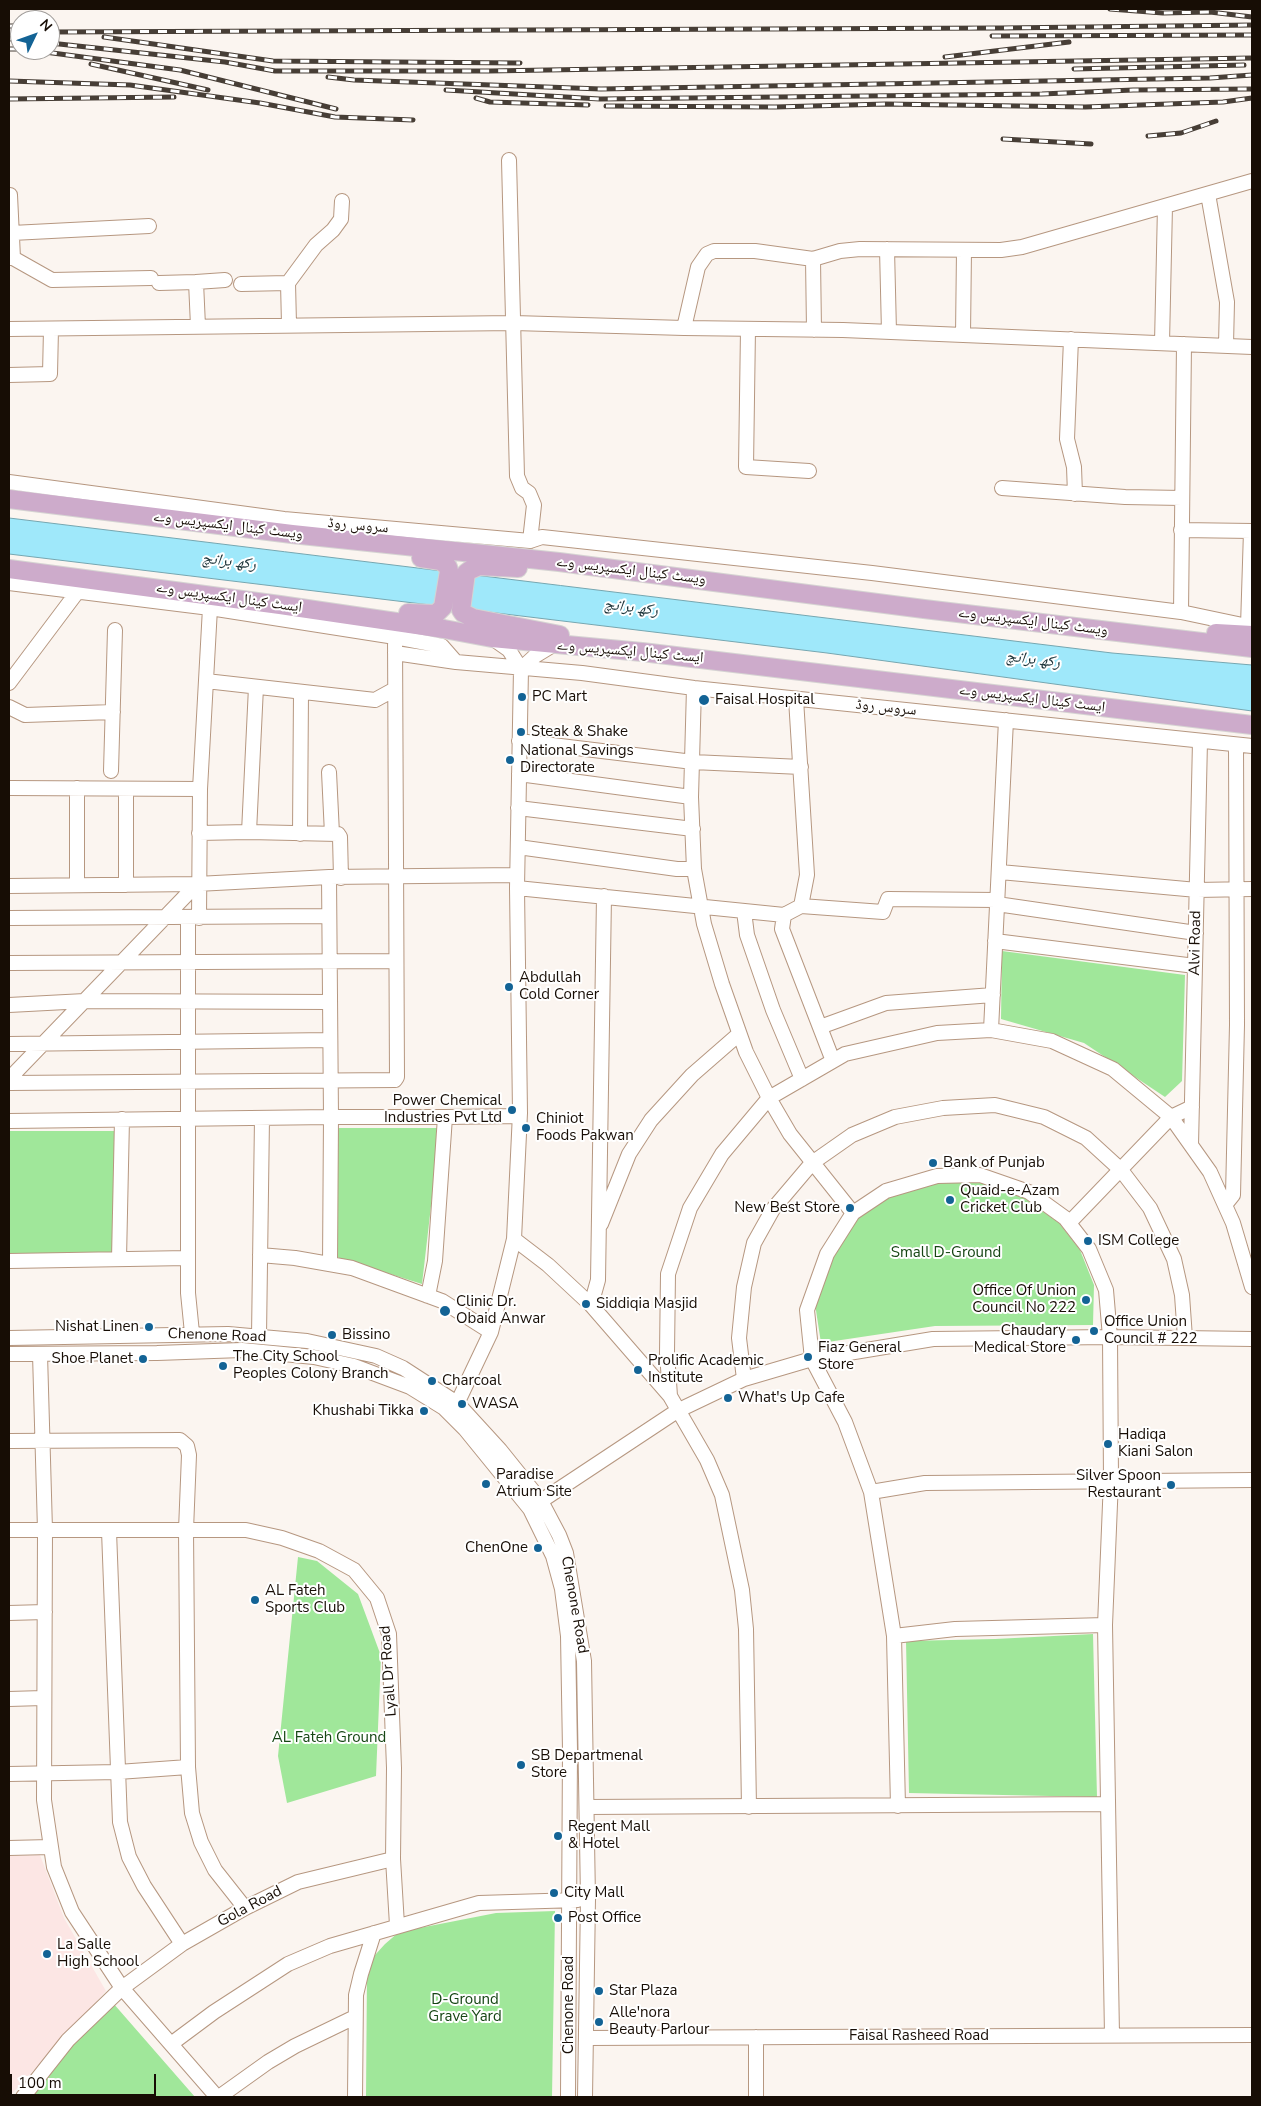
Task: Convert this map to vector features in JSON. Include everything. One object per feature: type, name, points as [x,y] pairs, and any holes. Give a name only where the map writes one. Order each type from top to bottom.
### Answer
[{"type":"main road","name":"ویسٹ کینال ایکسپریس وے","points":[[9,499],[292,534],[559,562],[924,609],[1252,648]]},
{"type":"main road","points":[[292,534],[441,561],[458,572],[484,566],[658,574]]},
{"type":"main road","name":"ایسٹ کینال ایکسپریس وے","points":[[9,569],[280,605],[444,629],[492,638],[642,652],[1252,725]]},
{"type":"main road","points":[[280,605],[436,614],[444,607],[458,572]]},
{"type":"main road","points":[[458,572],[461,610],[473,618],[642,652]]},
{"type":"main road","points":[[924,609],[1066,623],[1251,629]]},
{"type":"main road","points":[[929,686],[1206,737],[1252,736]]},
{"type":"street","points":[[509,160],[517,476],[522,488],[529,493],[534,505],[530,541]]},
{"type":"street","points":[[684,328],[698,267],[707,254],[714,251],[755,251],[813,259],[840,251],[887,249],[1001,250],[1022,247],[1252,181]]},
{"type":"street","points":[[1208,194],[1227,302],[1226,345]]},
{"type":"street","points":[[10,195],[11,258],[52,280],[196,282],[225,280]]},
{"type":"street","points":[[289,324],[288,283],[316,245],[333,230],[341,219],[342,201]]},
{"type":"street","points":[[1162,343],[1165,206]]},
{"type":"street","points":[[10,223],[149,226]]},
{"type":"street","points":[[887,249],[889,332]]},
{"type":"street","points":[[963,335],[964,250]]},
{"type":"street","points":[[813,259],[814,330]]},
{"type":"street","points":[[196,282],[198,326]]},
{"type":"street","points":[[241,284],[288,283]]},
{"type":"street","points":[[9,330],[289,324],[514,323],[889,332],[1252,347]]},
{"type":"street","points":[[748,329],[746,467],[809,470]]},
{"type":"street","points":[[9,375],[50,374],[50,330]]},
{"type":"street","points":[[1071,339],[1067,439],[1074,467],[1075,494]]},
{"type":"street","points":[[1180,612],[1184,344]]},
{"type":"street","name":"سروس روڈ","points":[[9,482],[284,519],[530,541],[542,537],[882,574],[1180,612],[1251,629]]},
{"type":"street","points":[[1002,488],[1125,497],[1182,498]]},
{"type":"street","points":[[1182,530],[1252,530],[1251,629]]},
{"type":"street","points":[[9,583],[210,608],[395,637],[442,646],[456,662]]},
{"type":"street","points":[[9,683],[78,591]]},
{"type":"street","points":[[192,1333],[188,1258],[188,962],[198,884],[200,789],[210,608]]},
{"type":"street","points":[[111,771],[115,630]]},
{"type":"street","points":[[9,1083],[188,1080],[392,1081],[397,1077],[395,637]]},
{"type":"street","points":[[454,1409],[490,1332],[514,1239],[519,1116],[517,881],[521,669],[509,650],[492,638]]},
{"type":"street","points":[[521,669],[534,656],[553,645]]},
{"type":"street","name":"سروس روڈ","points":[[395,653],[521,669],[582,673],[694,688],[1006,720],[1206,737],[1236,745],[1252,746]]},
{"type":"street","points":[[206,681],[374,700],[395,689]]},
{"type":"street","points":[[249,832],[256,687]]},
{"type":"street","points":[[694,688],[691,797],[694,869],[700,907],[722,984],[754,1071],[790,1134],[853,1213]]},
{"type":"street","points":[[300,834],[301,692]]},
{"type":"street","points":[[796,698],[807,876],[801,906]]},
{"type":"street","points":[[9,708],[25,715],[113,712]]},
{"type":"street","points":[[991,1030],[1006,720]]},
{"type":"street","name":"Alvi Road","points":[[1191,1145],[1197,890],[1206,737]]},
{"type":"street","points":[[519,741],[693,762],[800,767]]},
{"type":"street","points":[[1225,1205],[1233,1195],[1237,890],[1236,745]]},
{"type":"street","points":[[329,772],[332,834]]},
{"type":"street","points":[[519,774],[691,797]]},
{"type":"street","points":[[9,788],[200,789]]},
{"type":"street","points":[[77,788],[77,885]]},
{"type":"street","points":[[126,789],[126,885]]},
{"type":"street","points":[[518,808],[693,829]]},
{"type":"street","points":[[200,833],[249,832],[340,835],[329,916],[331,1080],[330,1264]]},
{"type":"street","points":[[518,847],[648,865],[694,869]]},
{"type":"street","points":[[1000,872],[1197,890],[1252,889]]},
{"type":"street","points":[[9,886],[198,884],[396,876],[517,881],[604,896],[784,915],[801,906],[883,912],[888,899],[997,902],[1196,934]]},
{"type":"street","points":[[9,1079],[198,884]]},
{"type":"street","points":[[591,1305],[598,1280],[604,896]]},
{"type":"street","points":[[744,911],[747,935],[773,1010],[802,1079]]},
{"type":"street","points":[[784,915],[782,929],[833,1061]]},
{"type":"street","points":[[9,918],[329,916]]},
{"type":"street","points":[[995,941],[1195,966]]},
{"type":"street","points":[[9,963],[396,961]]},
{"type":"street","points":[[820,1026],[886,1003],[993,995]]},
{"type":"street","points":[[9,1005],[85,1001],[329,1002]]},
{"type":"street","points":[[670,1396],[667,1353],[668,1274],[690,1208],[722,1154],[770,1098],[845,1054],[937,1033],[991,1030],[1052,1041],[1113,1069],[1171,1117],[1210,1172],[1233,1223],[1252,1287]]},
{"type":"street","points":[[599,1228],[629,1154],[650,1120],[692,1075],[739,1034]]},
{"type":"street","points":[[9,1044],[330,1040]]},
{"type":"street","points":[[744,1379],[740,1338],[744,1287],[754,1243],[773,1209],[812,1163],[852,1135],[895,1116],[943,1108],[995,1105],[1044,1117],[1086,1138],[1121,1170],[1150,1208],[1174,1260],[1182,1295],[1185,1338]]},
{"type":"street","points":[[1069,1224],[1171,1117],[1192,1107]]},
{"type":"street","points":[[9,1121],[519,1116]]},
{"type":"street","points":[[428,1296],[435,1261],[445,1117]]},
{"type":"street","points":[[259,1336],[262,1118]]},
{"type":"street","points":[[119,1259],[122,1119]]},
{"type":"street","points":[[898,1806],[894,1636],[871,1492],[845,1422],[812,1359],[807,1310],[826,1254],[853,1213],[886,1191],[937,1176],[980,1175],[1029,1192],[1069,1224],[1089,1249],[1106,1290],[1110,1336],[1111,1480],[1105,1625],[1112,2035]]},
{"type":"street","points":[[514,1239],[548,1264],[591,1305],[670,1396],[707,1460],[722,1495],[740,1581],[746,1629],[749,1807]]},
{"type":"street","points":[[260,1255],[295,1258],[352,1268],[442,1301],[490,1332]]},
{"type":"street","points":[[9,1261],[188,1258]]},
{"type":"street","name":"Chenone Road","points":[[9,1338],[192,1333],[259,1336],[307,1341],[376,1356],[403,1368],[454,1409],[500,1450],[541,1501],[566,1553],[584,1660],[588,1899],[585,2097]]},
{"type":"street","points":[[541,1501],[677,1411],[744,1379],[812,1359],[933,1339],[1110,1336],[1252,1339]]},
{"type":"street","name":"Chenone Road","points":[[9,1354],[242,1350],[314,1357],[382,1374],[454,1409],[530,1509],[553,1556],[562,1589],[568,1636],[570,1694],[568,2097]]},
{"type":"street","points":[[40,1354],[45,1612],[43,1698],[44,1800],[54,1866],[72,1912],[122,1988],[218,2097],[268,2062],[295,2046],[355,2017]]},
{"type":"street","points":[[9,1441],[180,1440],[187,1446],[189,1455],[186,1530],[188,1767],[192,1813],[201,1842],[215,1870],[245,1908]]},
{"type":"street","points":[[871,1492],[925,1483],[1252,1480]]},
{"type":"street","name":"Lyall Dr Road","points":[[9,1530],[246,1530],[282,1538],[320,1551],[354,1570],[377,1598],[384,1614],[391,1654],[393,1859],[397,1925]]},
{"type":"street","points":[[109,1531],[120,1822],[129,1857],[144,1886],[182,1944]]},
{"type":"street","points":[[9,1613],[45,1612]]},
{"type":"street","points":[[894,1636],[955,1629],[1105,1625]]},
{"type":"street","points":[[9,1699],[43,1698]]},
{"type":"street","points":[[9,1774],[118,1772],[188,1767]]},
{"type":"street","points":[[587,1806],[749,1807],[1108,1804]]},
{"type":"street","points":[[9,1848],[50,1847]]},
{"type":"street","name":"Gola Road","points":[[23,2097],[68,2040],[122,1988],[182,1944],[245,1908],[298,1882],[393,1859]]},
{"type":"street","points":[[171,2044],[214,2012],[288,1964],[330,1946],[397,1925],[479,1903],[588,1899]]},
{"type":"street","points":[[354,2097],[355,2017],[361,1974],[374,1933]]},
{"type":"street","name":"Faisal Rasheed Road","points":[[586,2038],[1252,2035]]},
{"type":"street","points":[[756,2037],[756,2097]]},
{"type":"shaded area","name":"La Salle High School","points":[[40,1855],[64,1918],[106,1991],[9,2097],[9,1856]]},
{"type":"green space","points":[[1002,951],[1185,975],[1182,1081],[1165,1097],[1084,1043],[1001,1019]]},
{"type":"green space","points":[[338,1128],[440,1128],[422,1284],[336,1257]]},
{"type":"green space","points":[[9,1131],[119,1131],[116,1259],[9,1261]]},
{"type":"green space","name":"Small D-Ground","points":[[936,1181],[979,1181],[1023,1197],[1059,1223],[1080,1250],[1094,1285],[1093,1325],[935,1326],[821,1343],[815,1304],[831,1253],[855,1219],[889,1194]]},
{"type":"green space","name":"AL Fateh Ground","points":[[298,1557],[317,1561],[358,1594],[381,1656],[376,1776],[287,1803],[278,1756]]},
{"type":"green space","points":[[1093,1634],[1097,1797],[909,1793],[906,1641]]},
{"type":"green space","name":"D-Ground Grave Yard","points":[[555,1911],[552,2097],[366,2097],[367,1971],[375,1955],[385,1944],[399,1932],[496,1913]]},
{"type":"green space","points":[[113,2003],[195,2097],[31,2097],[57,2060]]},
{"type":"water","name":"رکھ برانچ","points":[[9,518],[1112,653],[1252,665],[1252,711],[827,653],[9,554]]},
{"type":"railway","points":[[1110,9],[1163,13],[1210,12],[1252,17]]},
{"type":"railway","points":[[60,32],[1001,28],[1252,25]]},
{"type":"railway","points":[[992,36],[1252,35]]},
{"type":"railway","points":[[104,37],[273,61],[520,63]]},
{"type":"railway","points":[[945,57],[1069,42]]},
{"type":"railway","points":[[60,44],[225,62],[275,71],[489,71],[1252,58]]},
{"type":"railway","points":[[60,54],[180,70],[336,109]]},
{"type":"railway","points":[[91,64],[208,90]]},
{"type":"railway","points":[[1074,69],[1244,65]]},
{"type":"railway","points":[[328,77],[354,80],[601,89],[1210,78],[1252,75]]},
{"type":"railway","points":[[9,81],[130,85],[260,103],[335,117],[413,120]]},
{"type":"railway","points":[[446,90],[600,99],[1042,94],[1133,90],[1252,89]]},
{"type":"railway","points":[[9,99],[174,97]]},
{"type":"railway","points":[[476,98],[490,102],[588,105]]},
{"type":"railway","points":[[606,106],[775,107],[886,104],[1085,107],[1223,102],[1252,98]]},
{"type":"railway","points":[[1148,136],[1181,133],[1216,121]]},
{"type":"railway","points":[[1003,139],[1091,144]]},
{"type":"place","name":"PC Mart","points":[[522,697]]},
{"type":"place","name":"Faisal Hospital","points":[[704,700]]},
{"type":"place","name":"Steak & Shake","points":[[521,732]]},
{"type":"place","name":"National Savings Directorate","points":[[510,760]]},
{"type":"place","name":"Abdullah Cold Corner","points":[[509,987]]},
{"type":"place","name":"Power Chemical Industries Pvt Ltd","points":[[512,1110]]},
{"type":"place","name":"Chiniot Foods Pakwan","points":[[526,1128]]},
{"type":"place","name":"Bank of Punjab","points":[[933,1163]]},
{"type":"place","name":"Quaid-e-Azam Cricket Club","points":[[950,1200]]},
{"type":"place","name":"New Best Store","points":[[850,1208]]},
{"type":"place","name":"ISM College","points":[[1088,1241]]},
{"type":"place","name":"Office Of Union Council No 222","points":[[1086,1300]]},
{"type":"place","name":"Siddiqia Masjid","points":[[586,1304]]},
{"type":"place","name":"Clinic Dr. Obaid Anwar","points":[[445,1311]]},
{"type":"place","name":"Nishat Linen","points":[[149,1327]]},
{"type":"place","name":"Office Union Council # 222","points":[[1094,1331]]},
{"type":"place","name":"Bissino","points":[[332,1335]]},
{"type":"place","name":"Chaudary Medical Store","points":[[1076,1340]]},
{"type":"place","name":"Fiaz General Store","points":[[808,1357]]},
{"type":"place","name":"Shoe Planet","points":[[143,1359]]},
{"type":"place","name":"The City School Peoples Colony Branch","points":[[223,1366]]},
{"type":"place","name":"Prolific Academic Institute","points":[[638,1370]]},
{"type":"place","name":"Charcoal","points":[[432,1381]]},
{"type":"place","name":"What's Up Cafe","points":[[728,1398]]},
{"type":"place","name":"WASA","points":[[462,1404]]},
{"type":"place","name":"Khushabi Tikka","points":[[424,1411]]},
{"type":"place","name":"Hadiqa Kiani Salon","points":[[1108,1444]]},
{"type":"place","name":"Paradise Atrium Site","points":[[486,1484]]},
{"type":"place","name":"Silver Spoon Restaurant","points":[[1171,1485]]},
{"type":"place","name":"ChenOne","points":[[538,1548]]},
{"type":"place","name":"AL Fateh Sports Club","points":[[255,1600]]},
{"type":"place","name":"SB Departmenal Store","points":[[521,1765]]},
{"type":"place","name":"Regent Mall & Hotel","points":[[558,1836]]},
{"type":"place","name":"City Mall","points":[[554,1893]]},
{"type":"place","name":"Post Office","points":[[558,1918]]},
{"type":"place","name":"La Salle High School","points":[[47,1954]]},
{"type":"place","name":"Star Plaza","points":[[599,1991]]},
{"type":"place","name":"Alle'nora Beauty Parlour","points":[[599,2022]]}]
